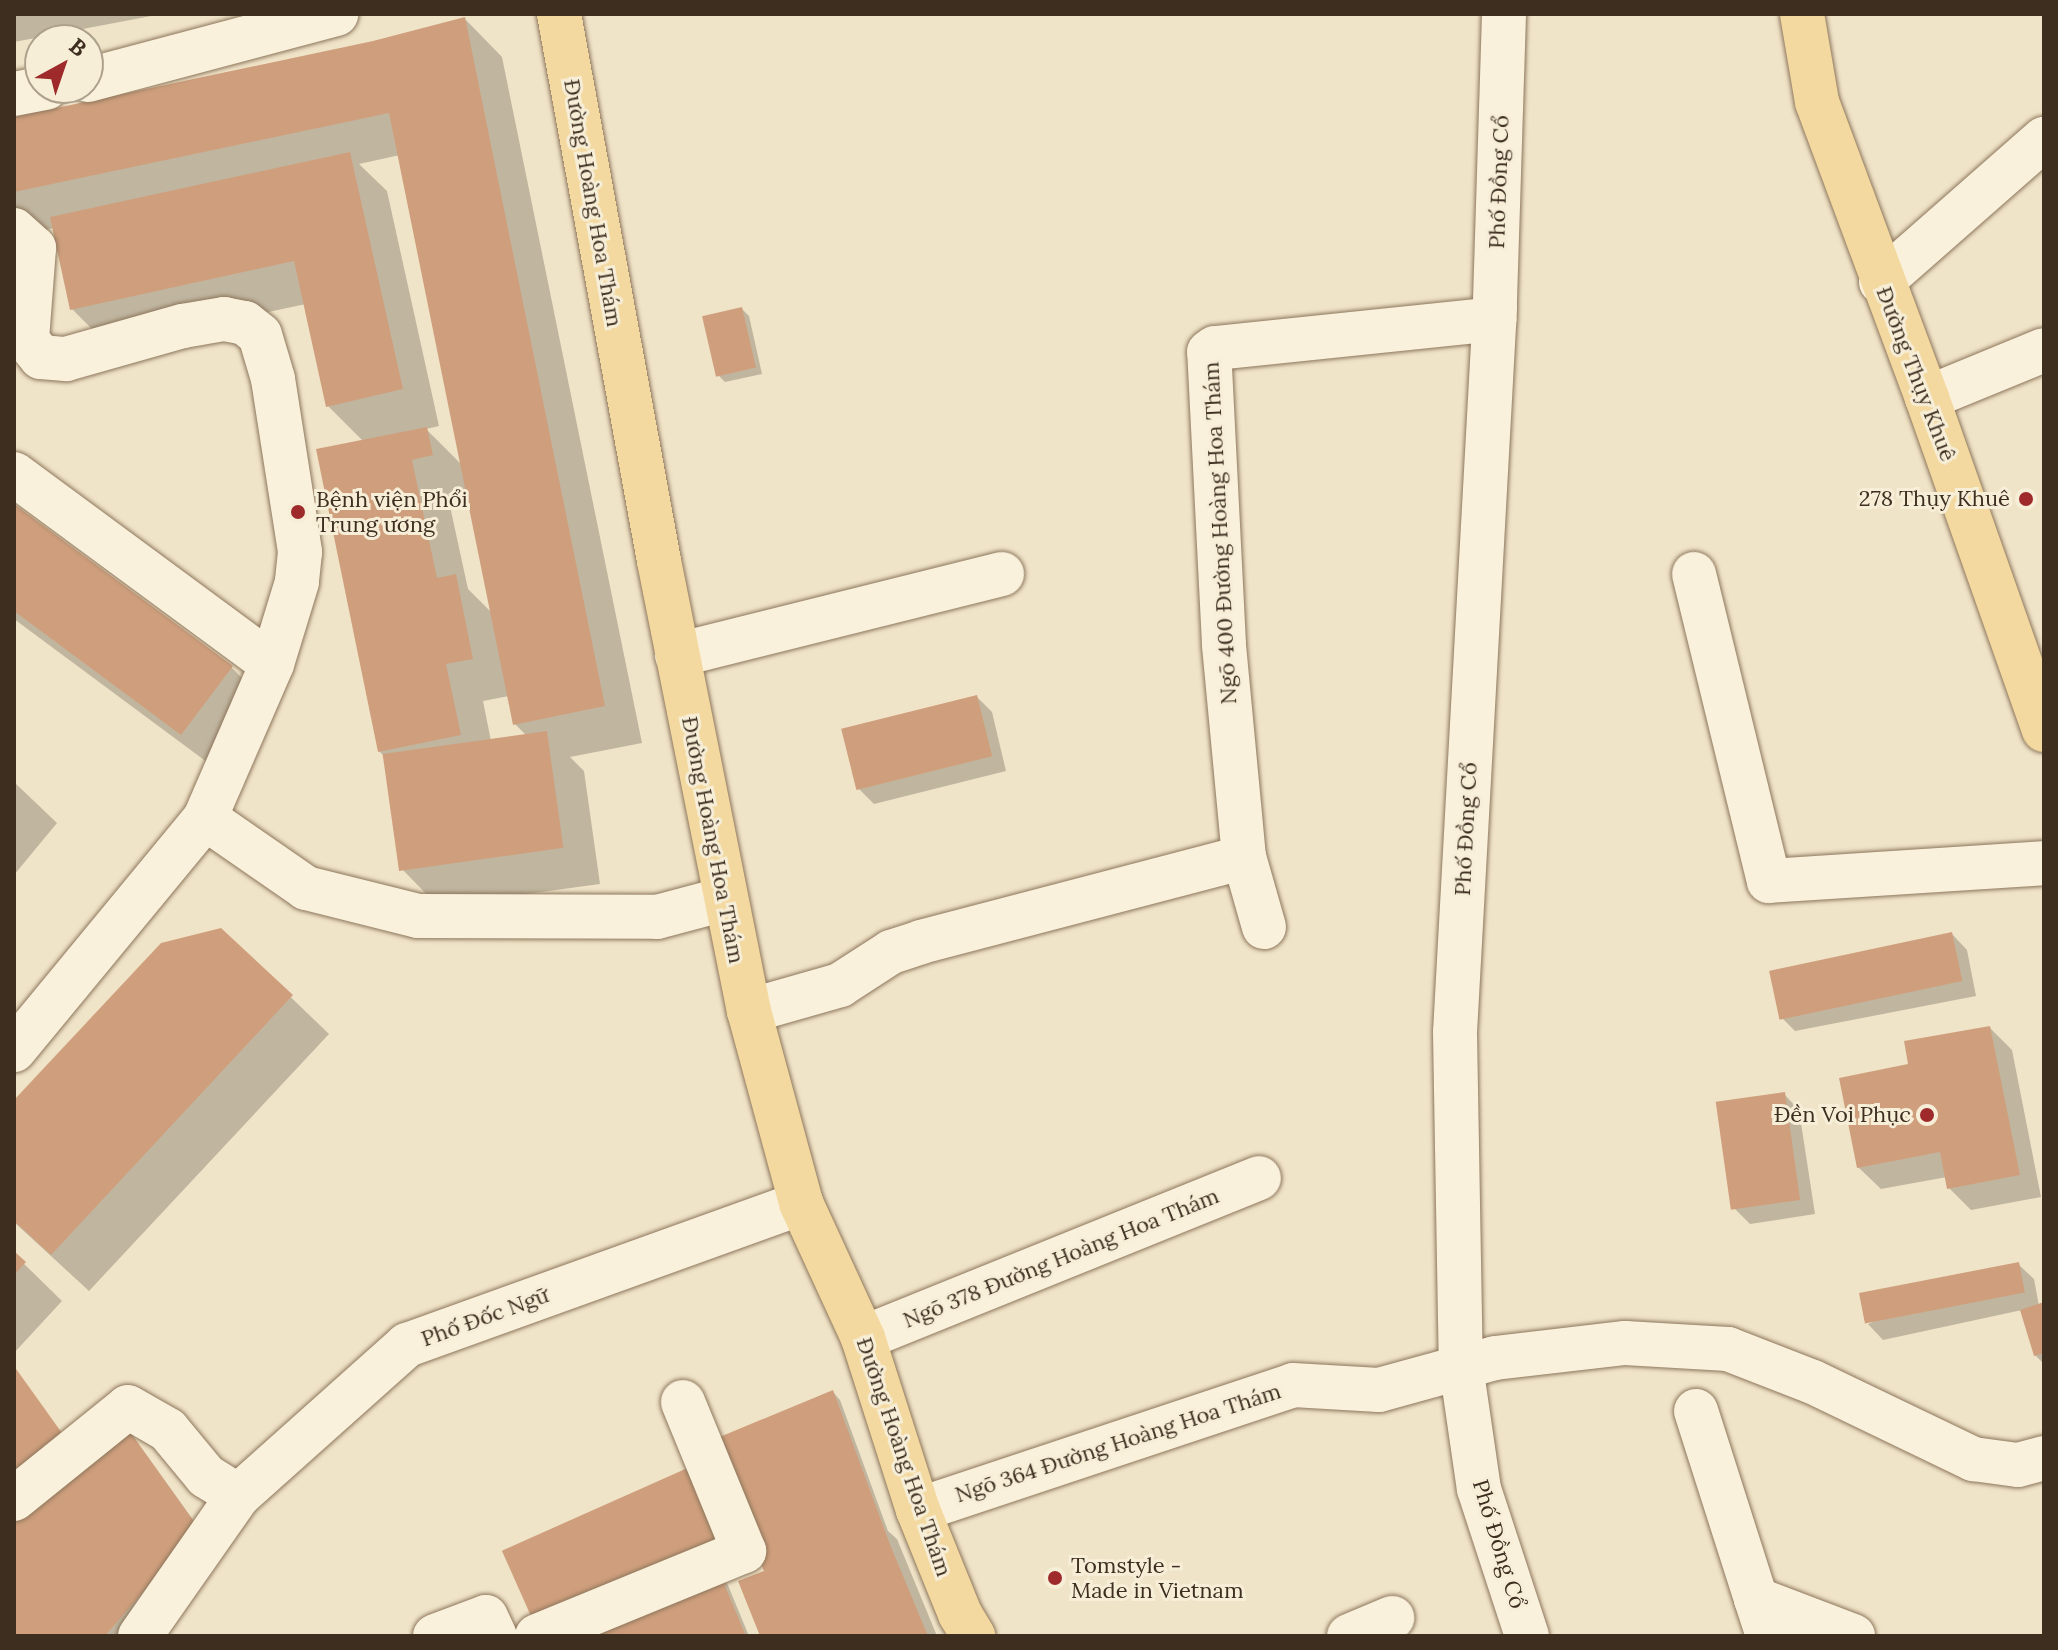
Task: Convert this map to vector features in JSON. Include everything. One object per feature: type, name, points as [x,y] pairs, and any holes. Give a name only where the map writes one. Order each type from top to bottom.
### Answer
[{"type":"main road","name":"Đường Hoàng Hoa Thám","points":[[559,14],[677,655],[749,1011],[801,1203],[863,1338],[918,1510],[960,1614],[973,1636]]},
{"type":"main road","name":"Đường Thụy Khuê","points":[[1802,14],[1817,102],[1881,282],[2033,662],[2044,730]]},
{"type":"street","points":[[104,76],[336,14]]},
{"type":"street","name":"Phố Đồng Cổ","points":[[1504,14],[1494,319],[1455,1032],[1461,1366],[1479,1489],[1527,1636]]},
{"type":"street","points":[[1881,282],[2044,139]]},
{"type":"street","points":[[14,230],[34,248],[27,340],[41,357],[66,359],[183,326],[224,319],[245,323],[260,335],[273,379],[300,552],[297,582],[272,664],[205,818],[14,1050]]},
{"type":"street","name":"Ngõ 400 Đường Hoàng Hoa Thám","points":[[1264,927],[1244,857],[1224,644],[1209,352],[1215,348],[1494,319]]},
{"type":"street","points":[[1927,398],[2044,350]]},
{"type":"street","points":[[14,474],[272,664]]},
{"type":"street","points":[[677,655],[1002,574]]},
{"type":"street","points":[[1694,574],[1769,881],[2044,863]]},
{"type":"street","points":[[205,818],[306,888],[418,916],[657,917],[724,899]]},
{"type":"street","points":[[749,1011],[840,985],[891,952],[921,942],[1244,857]]},
{"type":"street","name":"Ngõ 378 Đường Hoàng Hoa Thám","points":[[863,1338],[1259,1178]]},
{"type":"street","name":"Phố Đốc Ngữ","points":[[140,1636],[238,1496],[407,1345],[801,1203]]},
{"type":"street","name":"Ngõ 364 Đường Hoàng Hoa Thám","points":[[918,1510],[1293,1385],[1379,1390],[1495,1358],[1625,1343],[1728,1349],[1813,1382],[1973,1459],[2018,1465],[2044,1458]]},
{"type":"street","points":[[537,1636],[744,1551],[683,1402]]},
{"type":"street","points":[[14,1499],[128,1407],[168,1430],[206,1476],[238,1496]]},
{"type":"street","points":[[1696,1411],[1762,1618],[1853,1636]]},
{"type":"street","points":[[435,1636],[486,1617],[495,1636]]},
{"type":"street","points":[[1349,1636],[1392,1618]]},
{"type":"building","points":[[465,17],[605,706],[513,725],[389,113],[14,192],[14,117],[75,104],[104,104],[104,98],[373,41]]},
{"type":"building","points":[[350,152],[403,389],[326,407],[294,261],[70,310],[50,217]]},
{"type":"building","points":[[742,307],[756,367],[716,377],[702,316]]},
{"type":"building","points":[[427,427],[433,455],[412,460],[437,578],[456,574],[473,659],[446,664],[461,735],[378,752],[316,449]]},
{"type":"building","points":[[14,504],[233,666],[181,735],[14,611]]},
{"type":"building","points":[[977,695],[992,756],[856,790],[841,729]]},
{"type":"building","points":[[547,731],[563,848],[399,871],[383,754]]},
{"type":"building","points":[[221,928],[293,995],[51,1255],[14,1221],[14,1100],[161,943]]},
{"type":"building","points":[[1952,932],[1962,981],[1779,1020],[1769,971]]},
{"type":"building","name":"Đền Voi Phục","points":[[1990,1026],[2020,1175],[1947,1189],[1940,1152],[1857,1168],[1839,1078],[1908,1064],[1904,1041]]},
{"type":"building","points":[[1785,1092],[1800,1200],[1731,1210],[1716,1102]]},
{"type":"building","points":[[14,1251],[26,1262],[14,1275]]},
{"type":"building","points":[[2019,1262],[2025,1292],[1865,1324],[1859,1293]]},
{"type":"building","points":[[2044,1302],[2044,1353],[2034,1356],[2020,1310]]},
{"type":"building","points":[[14,1366],[72,1447],[14,1493]]},
{"type":"building","points":[[833,1390],[891,1547],[928,1636],[760,1636],[738,1581],[764,1571],[710,1441]]},
{"type":"building","points":[[123,1422],[195,1523],[161,1571],[105,1636],[14,1636],[14,1510]]},
{"type":"building","points":[[701,1462],[736,1541],[537,1629],[502,1551]]},
{"type":"building","points":[[720,1574],[746,1636],[572,1636]]},
{"type":"place","name":"278 Thụy Khuê","points":[[2026,499]]},
{"type":"place","name":"Bệnh viện Phổi Trung ương","points":[[298,512]]},
{"type":"place","name":"Đền Voi Phục","points":[[1927,1115]]},
{"type":"place","name":"Tomstyle - Made in Vietnam","points":[[1055,1578]]}]
